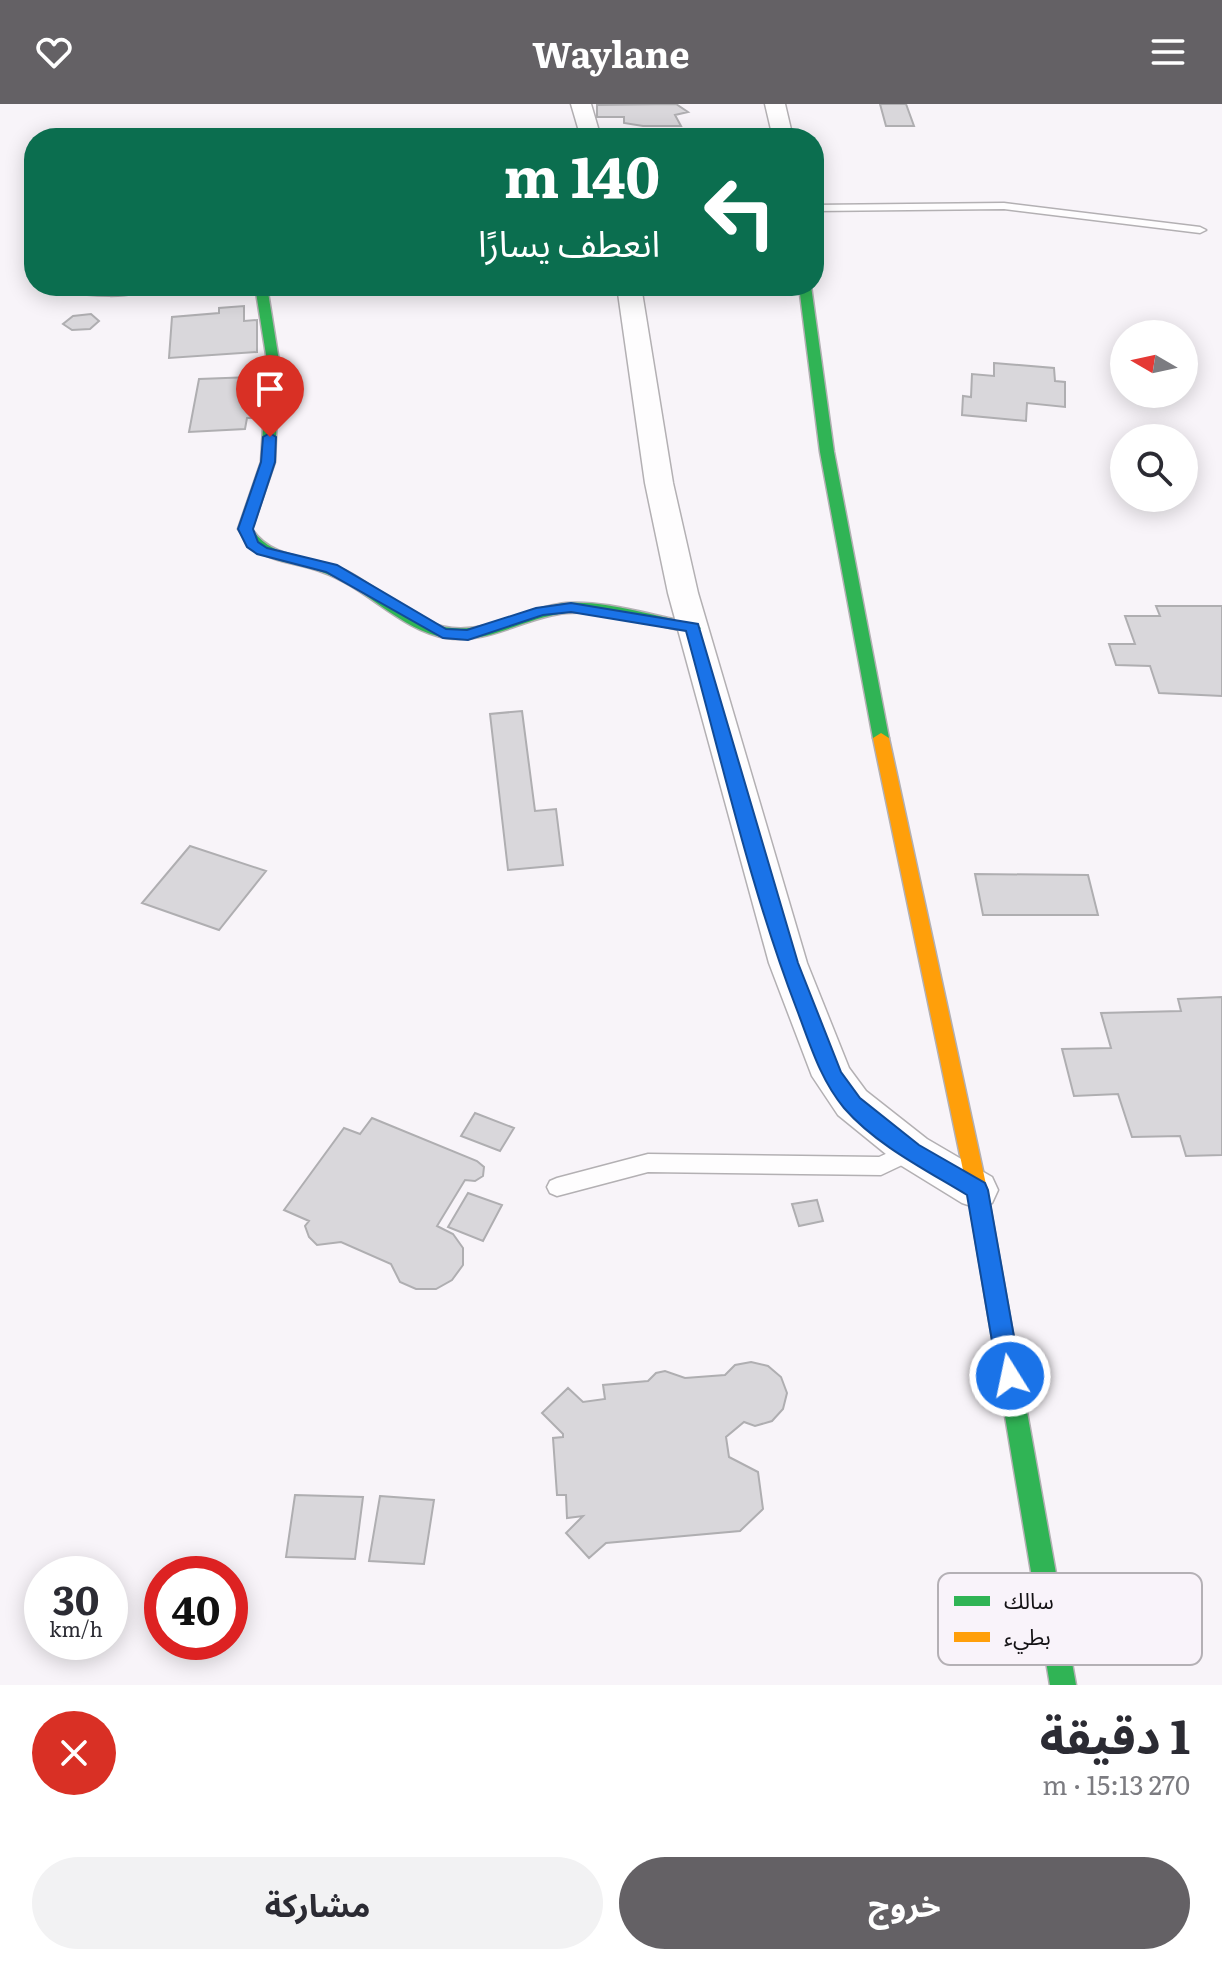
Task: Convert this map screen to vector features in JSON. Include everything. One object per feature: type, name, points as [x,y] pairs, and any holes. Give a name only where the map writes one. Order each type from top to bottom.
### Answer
[{"type":"street","points":[[581,104],[588,128]]},
{"type":"street","points":[[775,104],[781,128]]},
{"type":"street","points":[[263,296],[273,361],[268,462],[245,529],[252,544],[262,551],[331,569],[443,633],[468,635],[541,611],[571,607],[693,628]]},
{"type":"street","points":[[631,296],[659,483],[693,628],[788,963],[832,1076],[852,1103],[912,1151],[977,1190]]},
{"type":"street","points":[[806,296],[827,452],[893,804],[977,1190],[1044,1573]]},
{"type":"street","points":[[1060,1665],[1063,1685]]},
{"type":"lane","points":[[824,208],[1004,206],[1200,230]]},
{"type":"lane","points":[[557,1187],[648,1163],[881,1166],[912,1151]]},
{"type":"building","points":[[676,104],[688,112],[675,115],[681,126],[643,126],[624,123],[624,117],[597,117],[597,105]]},
{"type":"building","points":[[880,104],[906,104],[914,126],[886,126]]},
{"type":"building","points":[[244,306],[244,321],[257,320],[257,352],[169,358],[172,317],[219,313],[219,308]]},
{"type":"building","points":[[91,314],[99,321],[90,329],[72,330],[63,324],[73,316]]},
{"type":"building","points":[[994,363],[1054,368],[1055,381],[1065,382],[1065,407],[1027,403],[1026,421],[962,415],[963,396],[971,397],[972,374],[994,376]]},
{"type":"building","points":[[252,377],[248,404],[256,403],[255,418],[247,418],[245,429],[189,432],[199,379]]},
{"type":"building","points":[[1156,606],[1222,606],[1222,696],[1159,693],[1150,666],[1116,665],[1109,644],[1135,644],[1125,616],[1160,616]]},
{"type":"building","points":[[522,711],[535,811],[556,809],[563,865],[508,870],[490,714]]},
{"type":"building","points":[[190,846],[266,871],[219,930],[142,903]]},
{"type":"building","points":[[975,874],[1088,875],[1098,915],[983,915]]},
{"type":"building","points":[[1222,997],[1222,1155],[1186,1156],[1180,1136],[1132,1137],[1118,1094],[1074,1096],[1062,1049],[1111,1048],[1101,1013],[1181,1011],[1178,999]]},
{"type":"building","points":[[475,1113],[514,1128],[500,1151],[461,1136]]},
{"type":"building","points":[[372,1118],[477,1161],[484,1167],[483,1176],[475,1181],[465,1180],[437,1226],[453,1234],[463,1248],[463,1265],[452,1280],[436,1289],[416,1289],[400,1282],[391,1264],[341,1242],[317,1245],[309,1237],[305,1226],[309,1221],[284,1210],[344,1128],[360,1134]]},
{"type":"building","points":[[468,1193],[502,1205],[483,1241],[448,1227]]},
{"type":"building","points":[[817,1200],[823,1221],[799,1226],[792,1204]]},
{"type":"building","points":[[751,1362],[768,1366],[781,1377],[787,1393],[783,1409],[772,1421],[755,1426],[744,1422],[726,1437],[729,1457],[758,1472],[763,1509],[740,1531],[606,1543],[589,1558],[566,1533],[583,1516],[567,1518],[566,1495],[557,1495],[553,1438],[563,1437],[563,1434],[542,1413],[568,1388],[583,1402],[605,1399],[603,1385],[648,1381],[656,1373],[665,1371],[685,1378],[725,1375],[735,1365]]},
{"type":"building","points":[[295,1495],[363,1497],[355,1559],[286,1557]]},
{"type":"building","points":[[380,1496],[434,1500],[424,1564],[369,1561]]},
{"type":"traffic: fast","points":[[263,296],[273,361],[268,462],[245,529],[260,547],[281,557],[317,565],[342,575],[421,623],[447,633],[492,629],[536,614],[566,608],[610,612],[693,628]]},
{"type":"traffic: fast","points":[[806,296],[827,452],[881,738]]},
{"type":"traffic: fast","points":[[977,1189],[1044,1573]]},
{"type":"traffic: fast","points":[[1060,1665],[1063,1685]]},
{"type":"traffic: slow","points":[[881,738],[977,1189]]},
{"type":"route","points":[[270,437],[268,462],[245,529],[252,544],[262,551],[331,569],[443,633],[468,635],[541,611],[571,607],[693,628],[788,963],[832,1076],[852,1103],[912,1151],[977,1190],[1010,1376]]}]
